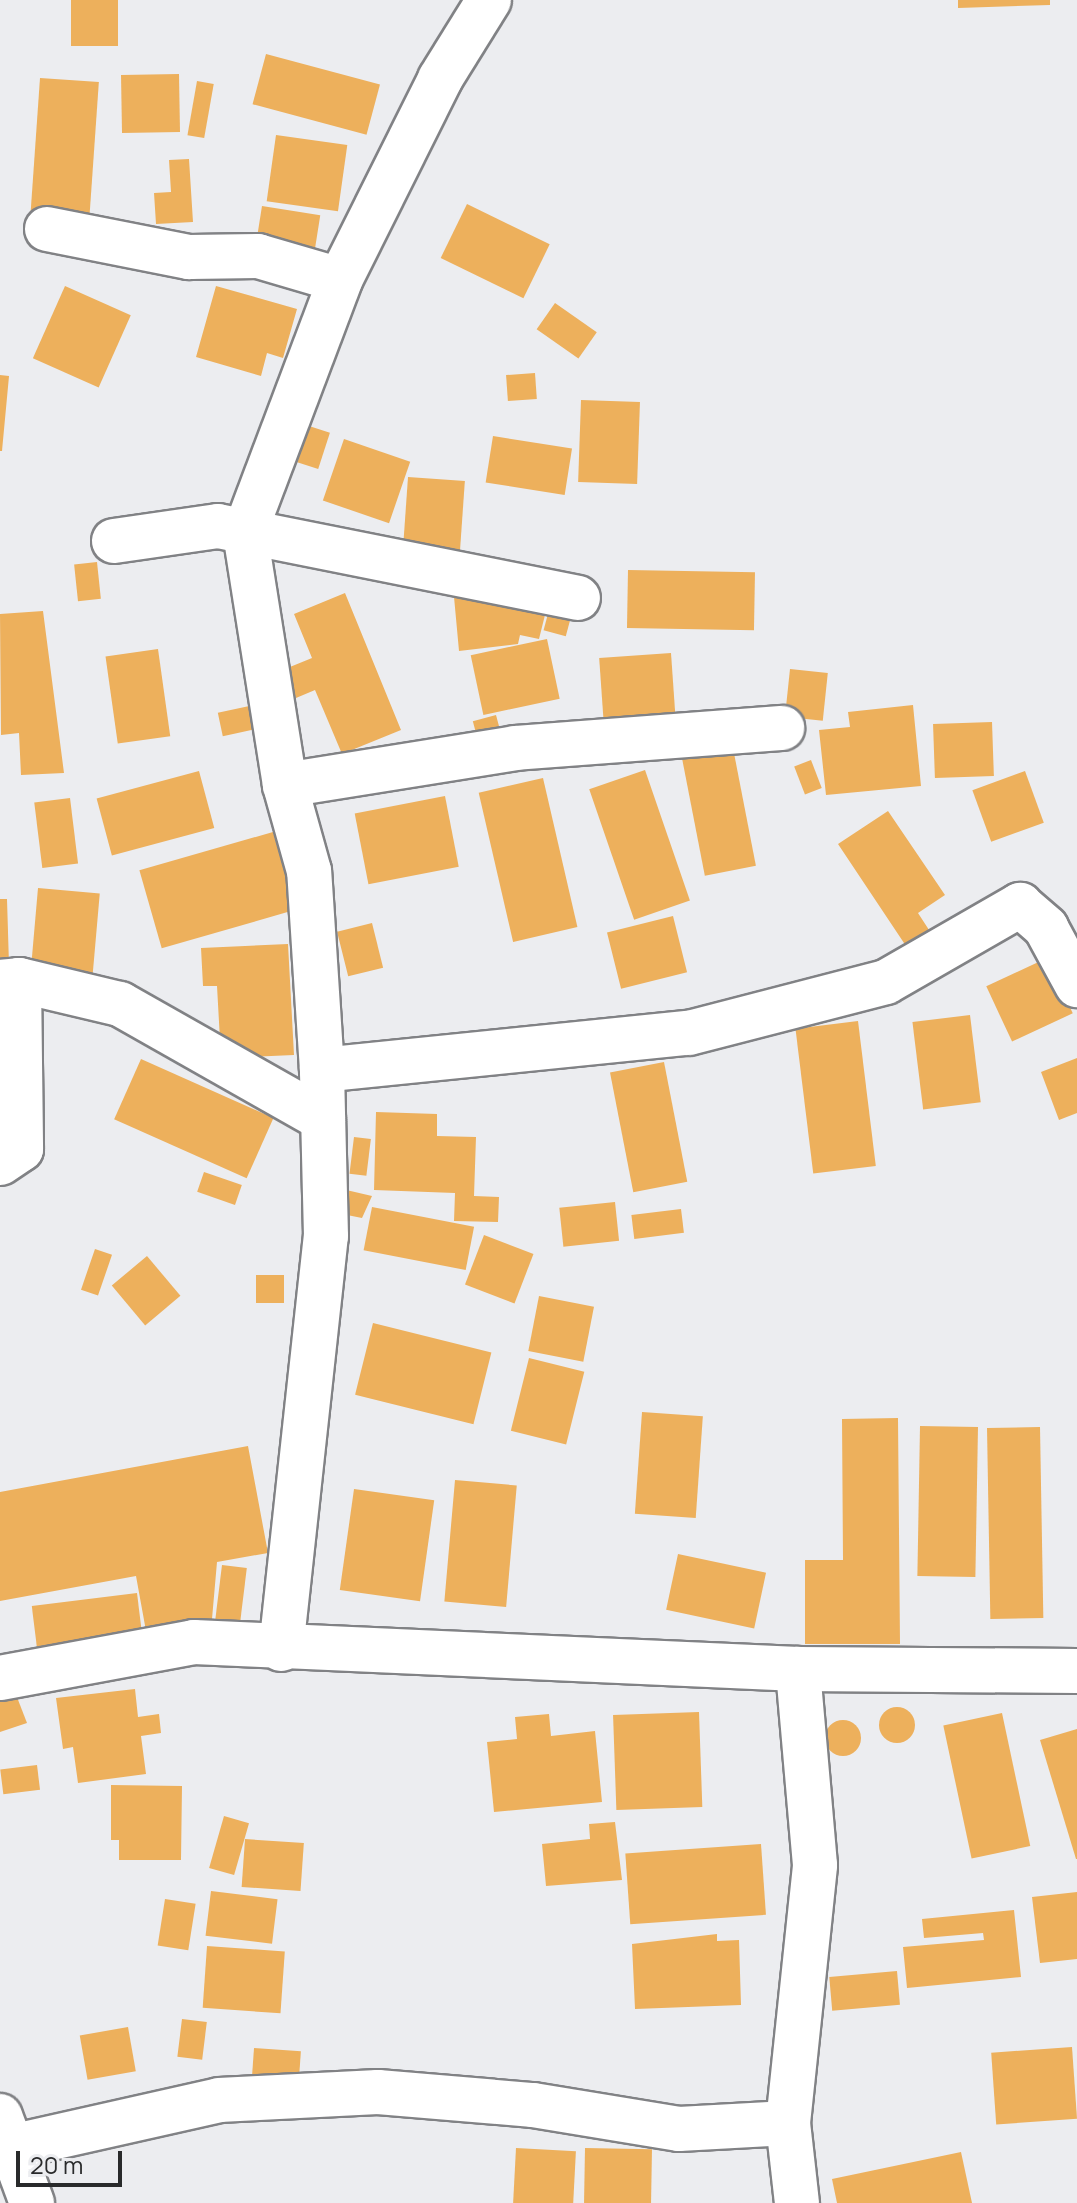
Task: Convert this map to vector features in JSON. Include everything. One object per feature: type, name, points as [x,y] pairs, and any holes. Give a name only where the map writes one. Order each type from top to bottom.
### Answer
[{"type":"main road","points":[[281,1649],[326,1236],[322,1070],[309,871],[285,785],[245,532],[340,280],[440,79],[489,0]]},
{"type":"main road","points":[[47,229],[189,257],[258,256],[340,280]]},
{"type":"main road","points":[[114,541],[218,526],[578,598]]},
{"type":"main road","points":[[285,785],[515,748],[782,728]]},
{"type":"main road","points":[[322,1070],[689,1033],[886,982],[1020,905],[1046,928],[1077,985]]},
{"type":"main road","points":[[0,1163],[21,1149],[9,981],[120,1004],[323,1119]]},
{"type":"main road","points":[[0,1678],[194,1642],[281,1649],[798,1669],[1077,1671]]},
{"type":"main road","points":[[797,2203],[788,2123],[815,1865],[798,1669]]},
{"type":"main road","points":[[32,2203],[5,2132],[219,2100],[378,2092],[533,2105],[679,2129],[788,2123]]},
{"type":"building","points":[[71,0],[118,0],[118,46],[71,46]]},
{"type":"building","points":[[958,0],[1050,0],[1050,5],[958,8]]},
{"type":"building","points":[[266,54],[380,85],[367,135],[253,104]]},
{"type":"building","points":[[179,74],[180,132],[122,133],[121,75]]},
{"type":"building","points":[[40,78],[99,82],[89,223],[30,219]]},
{"type":"building","points":[[197,81],[214,84],[204,138],[187,135]]},
{"type":"building","points":[[276,135],[347,145],[338,211],[267,201]]},
{"type":"building","points":[[189,159],[193,222],[156,224],[154,193],[171,192],[169,160]]},
{"type":"building","points":[[467,204],[550,244],[523,298],[441,258]]},
{"type":"building","points":[[262,206],[320,215],[314,255],[256,246]]},
{"type":"building","points":[[65,286],[131,315],[99,387],[33,358]]},
{"type":"building","points":[[216,286],[297,309],[283,358],[267,353],[261,376],[196,357]]},
{"type":"building","points":[[555,303],[597,332],[578,358],[537,329]]},
{"type":"building","points":[[535,373],[537,399],[508,401],[506,375]]},
{"type":"building","points":[[0,375],[9,376],[2,451],[0,451]]},
{"type":"building","points":[[581,400],[640,402],[637,484],[578,482]]},
{"type":"building","points":[[309,426],[330,433],[318,469],[297,462]]},
{"type":"building","points":[[493,436],[572,449],[565,495],[486,482]]},
{"type":"building","points":[[344,439],[410,462],[389,523],[323,500]]},
{"type":"building","points":[[408,477],[465,481],[460,556],[403,552]]},
{"type":"building","points":[[97,562],[101,599],[78,601],[74,564]]},
{"type":"building","points":[[628,570],[755,572],[754,630],[627,628]]},
{"type":"building","points":[[453,586],[547,607],[539,639],[520,635],[518,644],[459,651]]},
{"type":"building","points":[[345,593],[401,730],[342,754],[315,690],[296,698],[285,669],[312,658],[294,614]]},
{"type":"building","points":[[549,610],[571,616],[566,636],[544,630]]},
{"type":"building","points":[[43,611],[64,773],[21,775],[19,733],[1,735],[0,614]]},
{"type":"building","points":[[547,639],[560,699],[483,715],[471,655]]},
{"type":"building","points":[[158,649],[170,736],[118,744],[106,656]]},
{"type":"building","points":[[671,653],[675,715],[604,720],[599,658]]},
{"type":"building","points":[[790,669],[828,673],[823,721],[785,717]]},
{"type":"building","points":[[254,705],[259,728],[223,736],[218,713]]},
{"type":"building","points":[[913,705],[921,786],[826,795],[819,730],[850,727],[848,712]]},
{"type":"building","points":[[496,715],[501,734],[478,741],[473,721]]},
{"type":"building","points":[[992,722],[994,776],[935,778],[933,724]]},
{"type":"building","points":[[733,748],[756,866],[705,876],[682,758]]},
{"type":"building","points":[[811,760],[822,788],[805,794],[794,766]]},
{"type":"building","points":[[645,770],[690,900],[634,920],[589,789]]},
{"type":"building","points":[[199,771],[214,828],[112,855],[97,798]]},
{"type":"building","points":[[1025,771],[1044,823],[991,842],[972,790]]},
{"type":"building","points":[[543,778],[577,927],[513,942],[479,793]]},
{"type":"building","points":[[445,796],[459,867],[368,884],[355,814]]},
{"type":"building","points":[[70,798],[78,864],[42,868],[34,802]]},
{"type":"building","points":[[888,811],[945,895],[918,913],[931,933],[908,949],[838,844]]},
{"type":"building","points":[[273,832],[295,910],[162,948],[139,870]]},
{"type":"building","points":[[38,888],[100,893],[92,986],[30,981]]},
{"type":"building","points":[[0,899],[7,899],[9,965],[0,965]]},
{"type":"building","points":[[673,916],[687,972],[621,989],[607,932]]},
{"type":"building","points":[[372,923],[383,968],[348,976],[337,932]]},
{"type":"building","points":[[288,944],[294,1055],[221,1058],[217,986],[203,986],[201,948]]},
{"type":"building","points":[[1047,958],[1073,1013],[1012,1042],[986,986]]},
{"type":"building","points":[[970,1015],[981,1102],[923,1109],[912,1022]]},
{"type":"building","points":[[858,1021],[876,1166],[813,1174],[795,1029]]},
{"type":"building","points":[[1077,1058],[1077,1113],[1059,1120],[1041,1072]]},
{"type":"building","points":[[141,1059],[273,1118],[247,1178],[114,1119]]},
{"type":"building","points":[[664,1062],[687,1182],[633,1192],[610,1072]]},
{"type":"building","points":[[376,1112],[437,1114],[437,1136],[476,1137],[474,1196],[499,1197],[498,1222],[454,1221],[455,1193],[374,1190]]},
{"type":"building","points":[[354,1137],[371,1139],[366,1176],[349,1174]]},
{"type":"building","points":[[204,1172],[242,1185],[235,1205],[197,1192]]},
{"type":"building","points":[[342,1189],[372,1196],[362,1218],[337,1213]]},
{"type":"building","points":[[615,1202],[619,1241],[563,1247],[559,1208]]},
{"type":"building","points":[[372,1207],[474,1227],[466,1270],[364,1250]]},
{"type":"building","points":[[681,1209],[684,1233],[634,1239],[631,1215]]},
{"type":"building","points":[[484,1235],[533,1254],[514,1303],[465,1284]]},
{"type":"building","points":[[95,1249],[112,1255],[98,1296],[81,1290]]},
{"type":"building","points":[[147,1256],[180,1296],[145,1325],[112,1286]]},
{"type":"building","points":[[256,1275],[284,1275],[284,1303],[256,1303]]},
{"type":"building","points":[[539,1296],[594,1307],[583,1362],[528,1351]]},
{"type":"building","points":[[373,1323],[491,1353],[473,1424],[355,1395]]},
{"type":"building","points":[[529,1358],[584,1372],[566,1445],[511,1431]]},
{"type":"building","points":[[642,1412],[703,1416],[696,1518],[635,1514]]},
{"type":"building","points":[[898,1418],[900,1644],[805,1644],[805,1560],[843,1560],[842,1419]]},
{"type":"building","points":[[920,1426],[978,1427],[975,1577],[917,1576]]},
{"type":"building","points":[[1040,1427],[1043,1618],[990,1619],[987,1428]]},
{"type":"building","points":[[248,1446],[268,1553],[217,1562],[212,1619],[146,1631],[136,1576],[0,1601],[0,1492]]},
{"type":"building","points":[[455,1480],[517,1485],[506,1607],[444,1602]]},
{"type":"building","points":[[354,1489],[434,1500],[420,1601],[340,1590]]},
{"type":"building","points":[[678,1554],[766,1573],[754,1628],[666,1610]]},
{"type":"building","points":[[222,1565],[247,1568],[239,1629],[215,1626]]},
{"type":"building","points":[[137,1593],[142,1634],[37,1647],[32,1606]]},
{"type":"building","points":[[135,1689],[138,1717],[159,1714],[161,1733],[141,1736],[146,1774],[78,1783],[73,1747],[63,1749],[56,1698]]},
{"type":"building","points":[[15,1692],[27,1723],[0,1732],[0,1697]]},
{"type":"building","points":[[897,1707],[910,1712],[915,1725],[910,1738],[897,1743],[884,1738],[879,1725],[884,1712]]},
{"type":"building","points":[[699,1712],[702,1807],[616,1810],[613,1715]]},
{"type":"building","points":[[1002,1713],[1030,1846],[972,1859],[943,1725]]},
{"type":"building","points":[[549,1714],[551,1736],[595,1731],[602,1802],[494,1812],[487,1742],[517,1739],[515,1717]]},
{"type":"building","points":[[843,1720],[856,1725],[861,1738],[856,1751],[843,1756],[830,1751],[825,1738],[830,1725]]},
{"type":"building","points":[[1077,1729],[1077,1859],[1076,1859],[1040,1740]]},
{"type":"building","points":[[37,1765],[40,1790],[3,1794],[0,1770]]},
{"type":"building","points":[[111,1785],[182,1786],[181,1860],[119,1860],[119,1840],[111,1840]]},
{"type":"building","points":[[224,1816],[249,1823],[234,1875],[209,1868]]},
{"type":"building","points":[[615,1822],[622,1880],[546,1886],[542,1844],[590,1839],[589,1824]]},
{"type":"building","points":[[245,1839],[304,1843],[301,1891],[242,1887]]},
{"type":"building","points":[[761,1844],[766,1915],[630,1924],[625,1853]]},
{"type":"building","points":[[211,1891],[278,1899],[272,1944],[206,1936]]},
{"type":"building","points":[[1077,1892],[1077,1959],[1040,1963],[1032,1897]]},
{"type":"building","points":[[165,1899],[196,1904],[188,1950],[158,1945]]},
{"type":"building","points":[[1014,1910],[1021,1977],[907,1988],[903,1947],[984,1940],[983,1933],[924,1938],[922,1919]]},
{"type":"building","points":[[717,1934],[717,1941],[739,1940],[741,2005],[635,2009],[632,1944]]},
{"type":"building","points":[[207,1946],[285,1951],[280,2013],[203,2008]]},
{"type":"building","points":[[897,1971],[900,2005],[832,2011],[829,1977]]},
{"type":"building","points":[[182,2019],[207,2022],[202,2060],[177,2057]]},
{"type":"building","points":[[128,2027],[136,2071],[88,2080],[80,2036]]},
{"type":"building","points":[[1072,2047],[1077,2119],[996,2124],[991,2053]]},
{"type":"building","points":[[254,2048],[301,2051],[298,2090],[251,2087]]},
{"type":"building","points":[[516,2148],[576,2151],[573,2203],[513,2203]]},
{"type":"building","points":[[585,2148],[652,2149],[651,2203],[584,2203]]},
{"type":"building","points":[[961,2152],[972,2203],[837,2203],[832,2179]]}]
